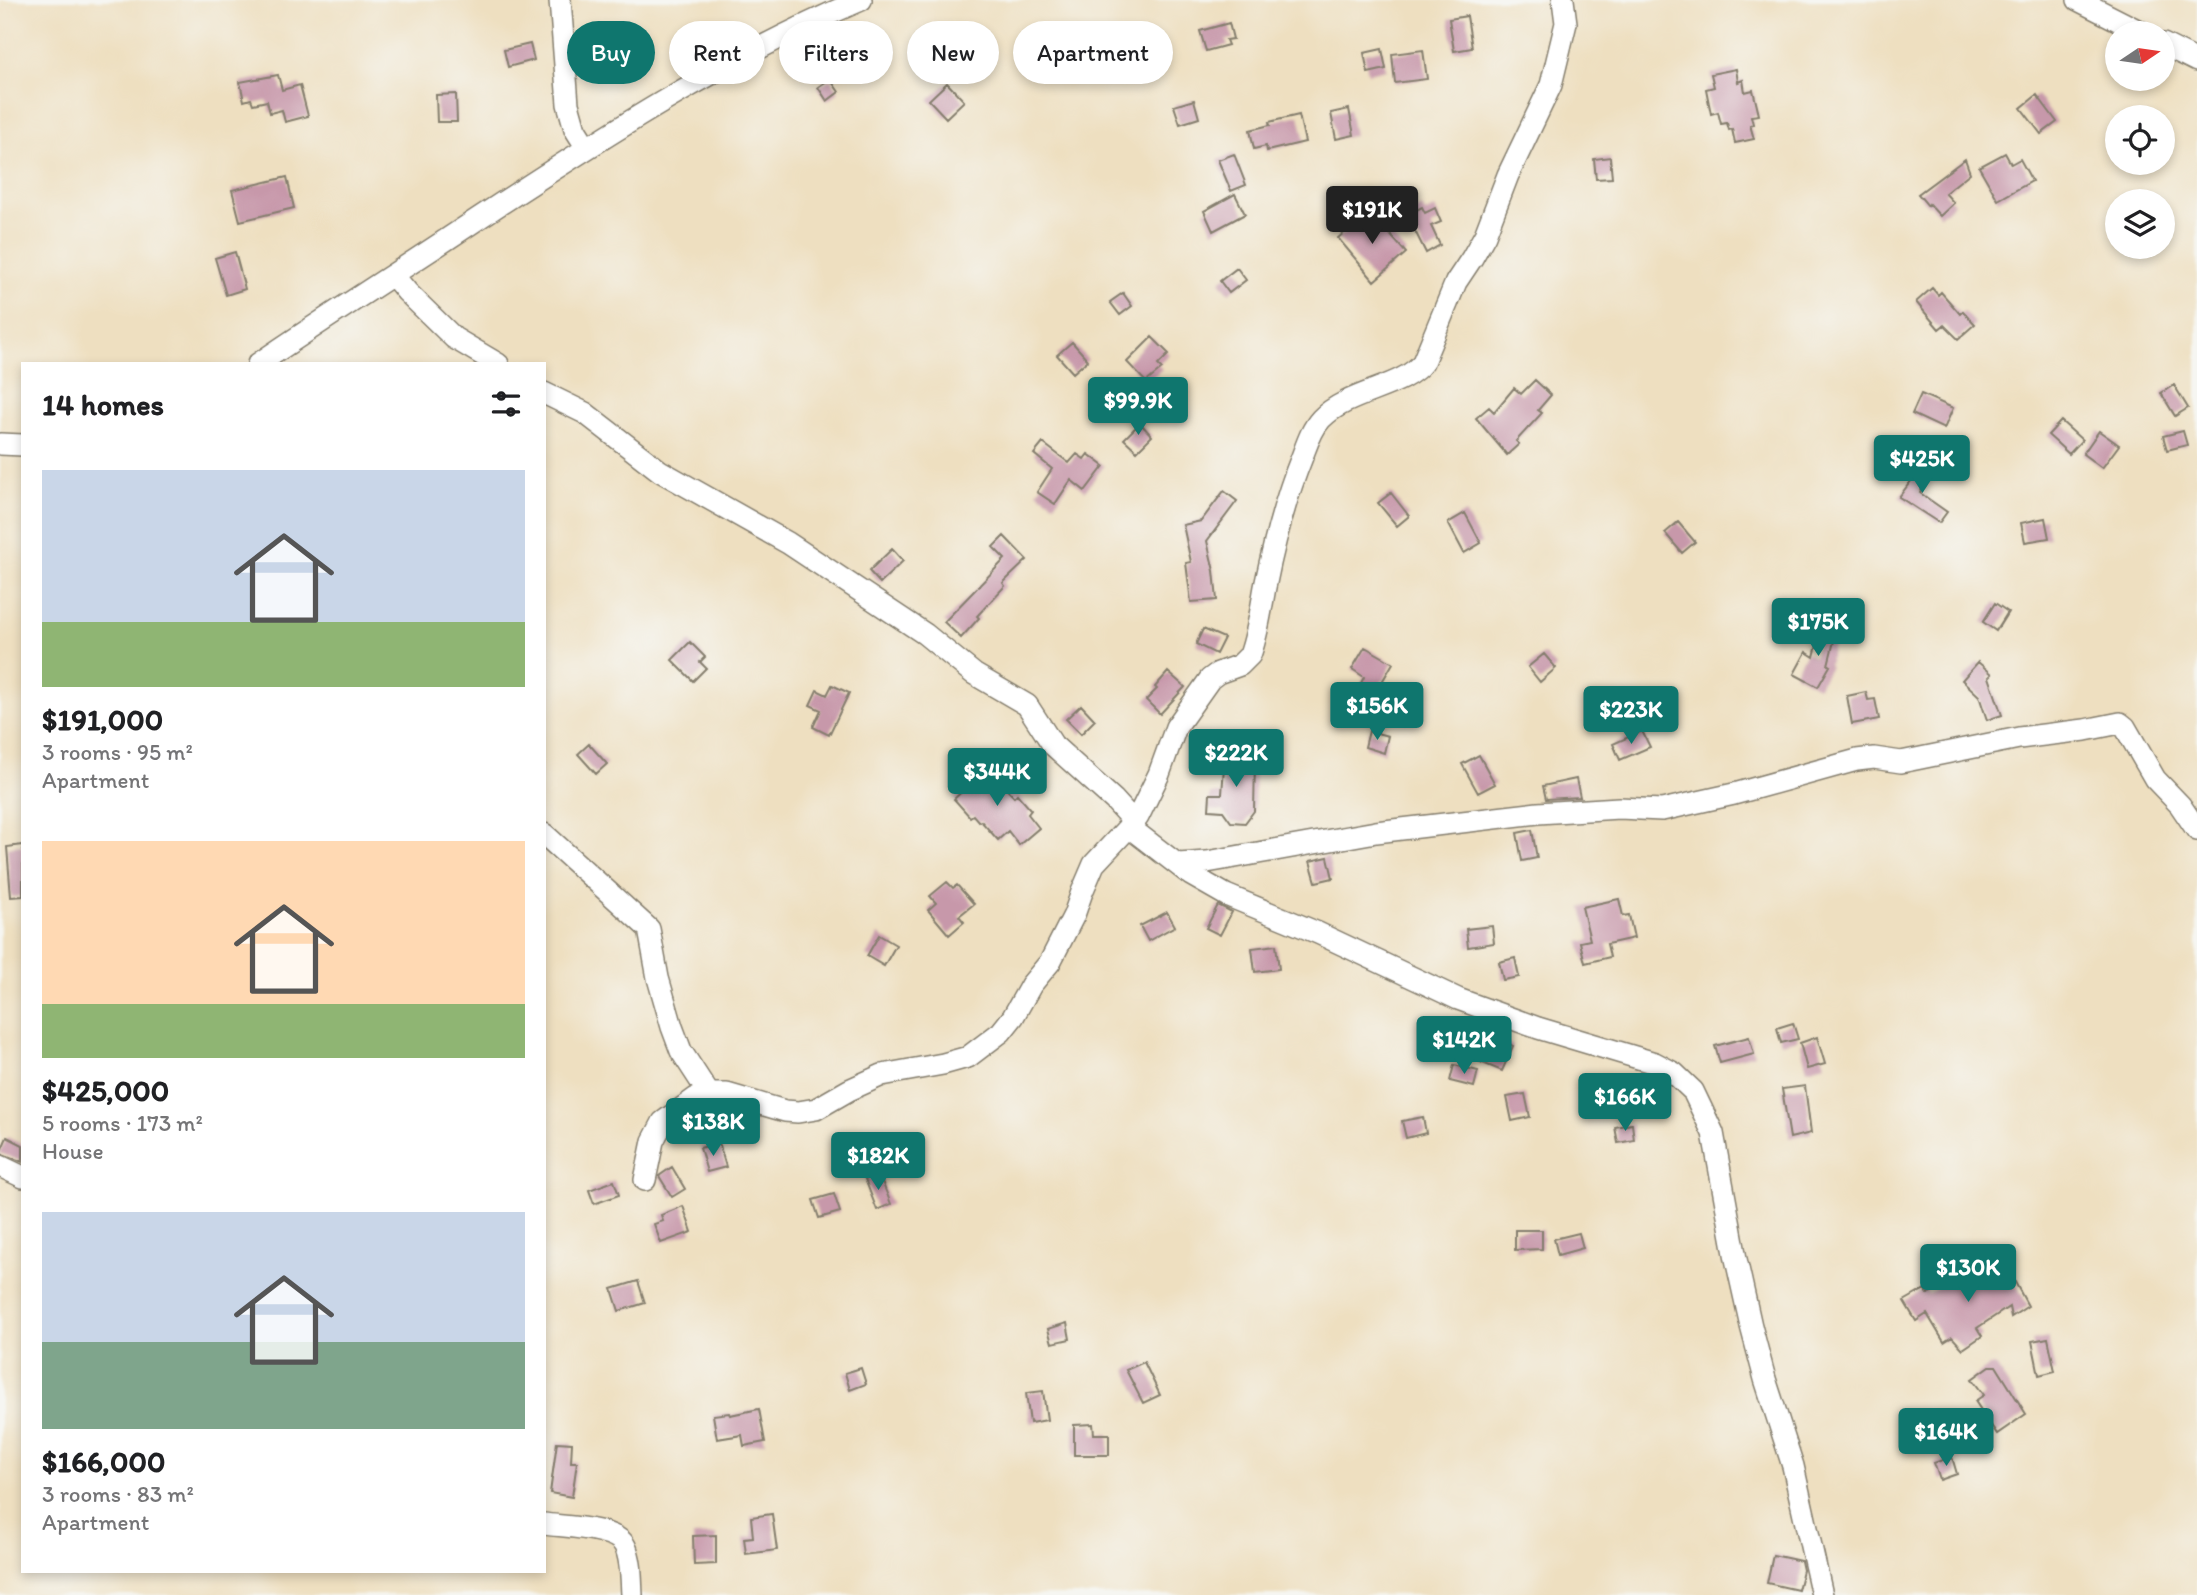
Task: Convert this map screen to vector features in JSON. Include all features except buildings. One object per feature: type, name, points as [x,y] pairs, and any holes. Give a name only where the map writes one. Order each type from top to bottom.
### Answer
[{"type":"street","points":[[559,0],[568,104],[575,129],[587,148]]},
{"type":"street","points":[[261,362],[587,148],[752,52],[822,16],[861,0]]},
{"type":"street","points":[[645,1180],[653,1141],[663,1122],[696,1098],[709,1094],[727,1094],[785,1111],[816,1109],[882,1075],[968,1057],[1008,1024],[1031,985],[1050,962],[1074,915],[1094,863],[1132,824],[1159,774],[1176,727],[1210,679],[1240,665],[1250,655],[1284,508],[1314,428],[1342,402],[1403,376],[1423,362],[1456,282],[1485,235],[1508,175],[1550,85],[1566,23],[1563,0]]},
{"type":"street","points":[[2078,0],[2119,21]]},
{"type":"street","points":[[2175,50],[2197,61]]},
{"type":"street","points":[[393,275],[454,338],[495,362]]},
{"type":"street","points":[[546,394],[585,413],[660,471],[788,543],[925,634],[974,674],[1027,705],[1053,745],[1114,800],[1132,824],[1202,883],[1318,933],[1458,999],[1538,1028],[1655,1063],[1674,1073],[1693,1091],[1713,1133],[1751,1326],[1793,1466],[1822,1595]]},
{"type":"street","points":[[0,444],[21,445]]},
{"type":"street","points":[[1178,864],[1207,862],[1376,832],[1538,813],[1619,808],[1662,810],[1857,760],[1874,758],[1901,762],[2020,738],[2119,723],[2123,725],[2155,779],[2180,805],[2197,830]]},
{"type":"street","points":[[546,837],[649,929],[658,978],[672,1027],[681,1051],[709,1094]]},
{"type":"street","points":[[0,1166],[21,1176]]},
{"type":"street","points":[[546,1524],[616,1536],[625,1545],[632,1595]]}]
